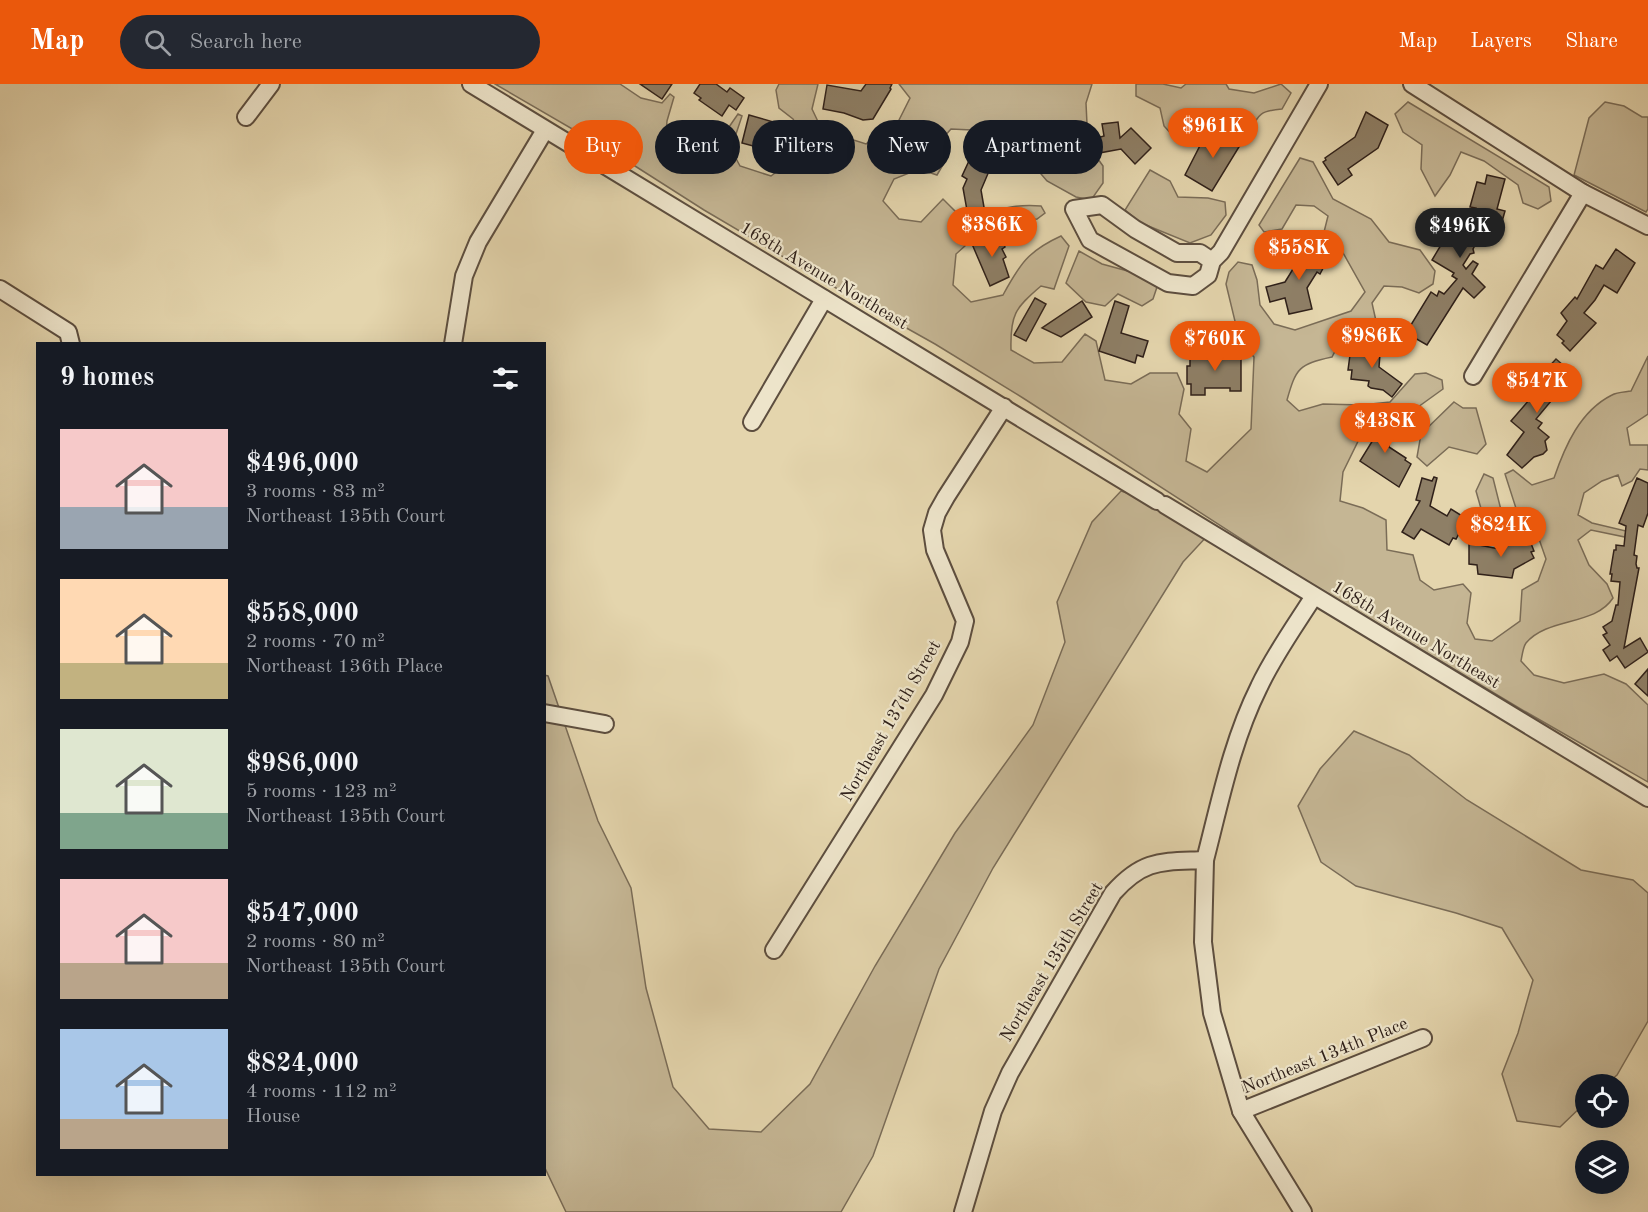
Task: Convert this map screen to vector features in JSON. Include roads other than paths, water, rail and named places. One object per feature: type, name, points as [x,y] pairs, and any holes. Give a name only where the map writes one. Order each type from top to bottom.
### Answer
[{"type":"street","points":[[246,117],[271,84]]},
{"type":"street","name":"168th Avenue Northeast","points":[[471,84],[1648,798]]},
{"type":"street","points":[[1212,261],[1200,253],[1177,253],[1135,229],[1101,205],[1074,209],[1090,240],[1168,283],[1193,286],[1208,275],[1212,261],[1221,252],[1319,84]]},
{"type":"street","points":[[1412,84],[1583,193],[1648,226]]},
{"type":"street","points":[[453,342],[464,276],[478,242],[545,130]]},
{"type":"street","points":[[1473,376],[1583,193]]},
{"type":"street","points":[[0,289],[68,332],[70,342]]},
{"type":"street","points":[[752,422],[824,299]]},
{"type":"street","name":"Northeast 137th Street","points":[[774,950],[934,695],[960,642],[965,621],[934,549],[933,530],[937,513],[946,497],[1004,407]]},
{"type":"street","points":[[1303,1212],[1241,1111],[1212,1013],[1203,942],[1205,860],[1232,756],[1258,688],[1314,596]]},
{"type":"street","points":[[546,712],[605,724]]},
{"type":"street","name":"Northeast 135th Street","points":[[963,1212],[993,1111],[1010,1073],[1113,893],[1126,878],[1140,868],[1157,863],[1205,860]]},
{"type":"street","name":"Northeast 134th Place","points":[[1241,1111],[1423,1038]]}]
